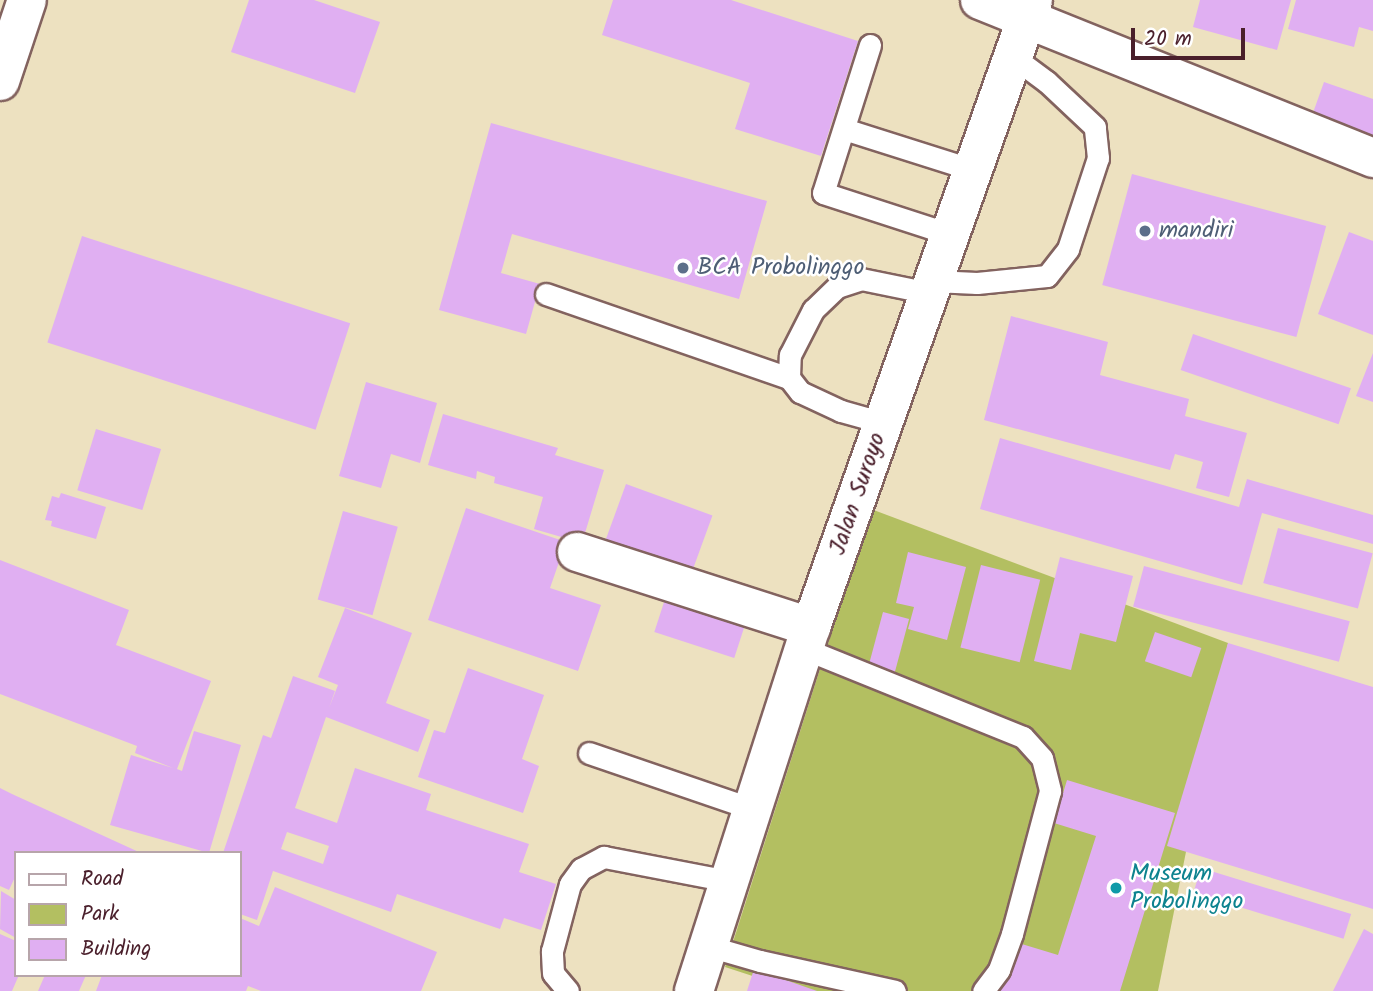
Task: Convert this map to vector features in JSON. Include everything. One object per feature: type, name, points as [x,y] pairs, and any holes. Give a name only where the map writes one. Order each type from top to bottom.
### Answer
[{"type":"main road","points":[[2,72],[27,0]]},
{"type":"main road","points":[[980,0],[1030,8],[1373,158]]},
{"type":"main road","name":"Jalan Suroyo","points":[[694,991],[808,638],[1030,8]]},
{"type":"main road","points":[[576,552],[808,638]]},
{"type":"lane","points":[[870,45],[823,192],[949,234]]},
{"type":"lane","points":[[789,378],[790,355],[813,310],[837,287],[861,279],[931,287],[1047,276],[1068,249],[1098,158],[1095,127],[1047,82],[1012,57]]},
{"type":"lane","points":[[844,129],[973,170]]},
{"type":"lane","points":[[546,294],[789,378],[800,392],[841,411],[884,423]]},
{"type":"lane","points":[[808,638],[1023,737],[1042,758],[1050,791],[1012,934],[999,970],[983,991]]},
{"type":"lane","points":[[589,752],[753,809]]},
{"type":"lane","points":[[568,991],[554,973],[552,951],[570,884],[581,869],[604,857],[729,881]]},
{"type":"lane","points":[[708,946],[760,961],[895,991]]},
{"type":"green space","points":[[871,509],[1228,643],[1158,991],[798,991],[725,967]]},
{"type":"building","points":[[249,0],[314,0],[380,22],[355,93],[231,52]]},
{"type":"building","points":[[613,0],[731,0],[858,41],[821,156],[735,129],[750,83],[602,35]]},
{"type":"building","points":[[1200,0],[1291,0],[1277,50],[1193,27]]},
{"type":"building","points":[[1296,0],[1373,0],[1373,31],[1359,27],[1354,47],[1288,29]]},
{"type":"building","points":[[1324,82],[1373,99],[1373,147],[1309,124]]},
{"type":"building","points":[[491,123],[767,201],[739,299],[512,234],[501,273],[540,284],[526,334],[439,310]]},
{"type":"building","points":[[1132,174],[1326,226],[1296,337],[1102,285]]},
{"type":"building","points":[[1349,232],[1373,241],[1373,335],[1318,314]]},
{"type":"building","points":[[82,236],[350,323],[316,430],[47,343]]},
{"type":"building","points":[[1011,316],[1108,342],[1100,375],[1189,399],[1185,416],[1247,433],[1229,497],[1196,488],[1203,462],[1175,454],[1170,470],[984,420]]},
{"type":"building","points":[[1193,334],[1351,388],[1339,424],[1181,370]]},
{"type":"building","points":[[1373,353],[1373,402],[1356,396]]},
{"type":"building","points":[[366,382],[437,403],[420,463],[391,454],[381,488],[339,476]]},
{"type":"building","points":[[443,414],[558,448],[555,455],[604,470],[582,543],[534,529],[543,497],[494,483],[495,477],[477,471],[476,479],[428,465]]},
{"type":"building","points":[[96,429],[161,449],[142,510],[77,490]]},
{"type":"building","points":[[1000,438],[1239,507],[1247,479],[1373,515],[1373,544],[1262,513],[1242,585],[980,509]]},
{"type":"building","points":[[626,484],[712,515],[690,577],[603,546]]},
{"type":"building","points":[[61,493],[106,507],[96,539],[51,526],[52,521],[45,520],[52,496],[59,498]]},
{"type":"building","points":[[466,508],[566,542],[550,588],[601,605],[578,671],[428,620]]},
{"type":"building","points":[[343,511],[398,527],[372,615],[318,599]]},
{"type":"building","points":[[1278,528],[1373,553],[1358,608],[1263,583]]},
{"type":"building","points":[[908,552],[966,567],[947,640],[908,629],[914,607],[896,603]]},
{"type":"building","points":[[1060,557],[1133,576],[1116,642],[1080,633],[1071,670],[1034,661]]},
{"type":"building","points":[[0,560],[129,610],[116,645],[211,681],[177,769],[182,771],[194,731],[241,745],[210,851],[110,825],[131,755],[173,768],[135,753],[137,746],[0,694]]},
{"type":"building","points":[[981,565],[1040,580],[1020,662],[960,647]]},
{"type":"building","points":[[1144,566],[1350,621],[1339,662],[1133,607]]},
{"type":"building","points":[[667,593],[747,619],[734,658],[654,632]]},
{"type":"building","points":[[345,608],[412,633],[386,703],[430,720],[418,752],[326,717],[295,808],[337,823],[355,768],[431,794],[426,810],[529,844],[519,872],[556,884],[541,930],[504,918],[500,929],[397,894],[391,912],[273,871],[257,920],[242,915],[242,851],[224,851],[263,735],[271,738],[293,676],[335,691],[329,708],[338,685],[318,677]],"holes":[[[287,832],[329,846],[323,864],[281,849]]]},
{"type":"building","points":[[883,612],[909,619],[894,675],[868,668]]},
{"type":"building","points":[[1155,632],[1201,648],[1191,677],[1145,661]]},
{"type":"building","points":[[1228,643],[1373,687],[1373,909],[1167,846]]},
{"type":"building","points":[[468,668],[544,695],[522,759],[539,766],[523,813],[418,777],[434,730],[445,733]]},
{"type":"building","name":"Museum Probolinggo","points":[[1067,780],[1175,813],[1120,991],[996,991],[1012,941],[1058,955],[1096,836],[1054,823]]},
{"type":"building","points":[[0,788],[137,851],[14,851],[14,879],[9,890],[0,886]]},
{"type":"building","points":[[1201,868],[1351,914],[1344,939],[1193,893]]},
{"type":"building","points":[[275,887],[437,952],[421,991],[261,991],[248,986],[246,991],[96,991],[101,977],[242,977],[242,919],[259,926]]},
{"type":"building","points":[[1,891],[14,899],[14,937],[0,929]]},
{"type":"building","points":[[1364,929],[1373,934],[1373,991],[1333,991]]},
{"type":"building","points":[[0,934],[14,940],[14,977],[18,977],[12,991],[0,991]]},
{"type":"building","points":[[754,969],[817,991],[747,991]]},
{"type":"building","points":[[44,977],[85,977],[79,991],[38,991]]},
{"type":"place","name":"mandiri","points":[[1145,231]]},
{"type":"place","name":"BCA Probolinggo","points":[[683,268]]},
{"type":"place","name":"Museum Probolinggo","points":[[1116,888]]}]
